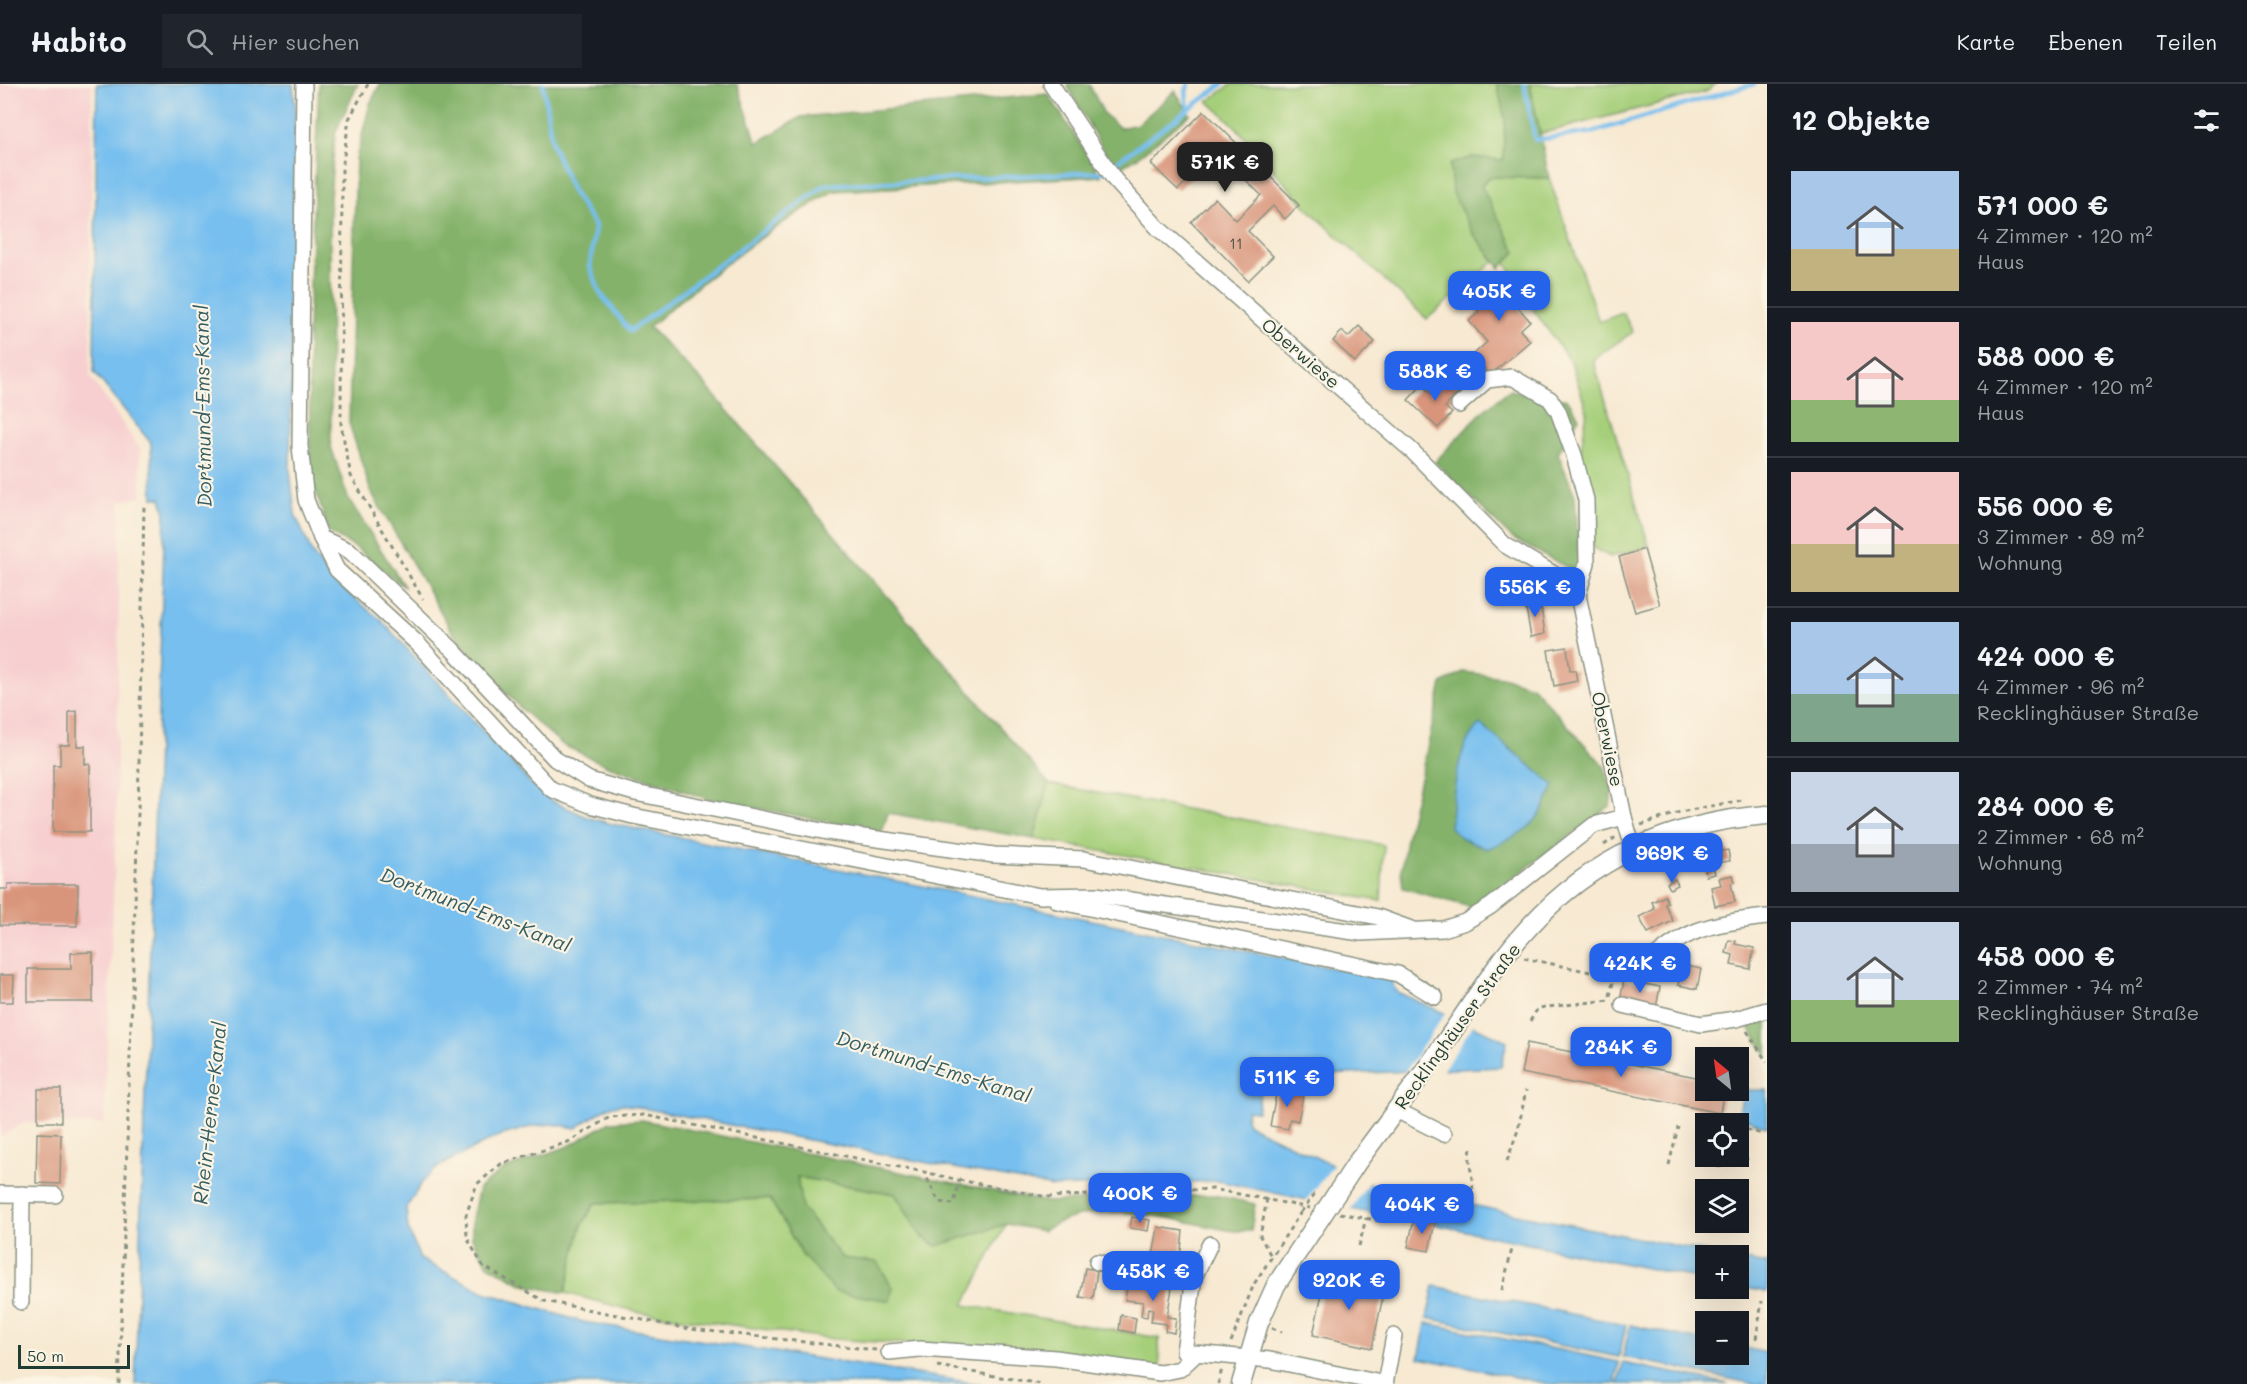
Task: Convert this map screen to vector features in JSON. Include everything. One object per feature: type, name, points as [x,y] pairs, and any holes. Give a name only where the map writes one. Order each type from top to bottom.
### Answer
[{"type":"main road","name":"Recklinghäuser Straße","points":[[1241,1384],[1259,1323],[1276,1285],[1358,1161],[1529,926],[1555,900],[1598,867],[1633,848],[1669,833],[1705,823],[1767,815]]},
{"type":"street","points":[[304,84],[300,446],[306,500],[321,538],[338,570],[418,644],[551,789],[590,805],[633,816],[1040,896],[1097,911],[1398,974],[1435,997]]},
{"type":"street","name":"Oberwiese","points":[[1051,84],[1114,180],[1158,228],[1411,450],[1505,545],[1562,579],[1578,595]]},
{"type":"street","name":"Oberwiese","points":[[1459,405],[1487,380],[1512,377],[1550,399],[1558,411],[1574,455],[1586,500],[1587,562],[1578,595],[1624,817],[1633,848]]},
{"type":"street","points":[[321,538],[350,551],[453,650],[555,759],[588,780],[635,793],[827,832],[994,855],[1084,860],[1378,917],[1419,932]]},
{"type":"street","points":[[1040,896],[1096,895],[1361,933],[1419,932],[1443,929],[1465,922],[1491,906],[1594,825],[1624,817]]},
{"type":"street","points":[[1642,969],[1663,947],[1694,931],[1733,920],[1767,917]]},
{"type":"street","points":[[1616,1002],[1701,1024],[1739,1018],[1767,1010]]},
{"type":"street","points":[[1396,1110],[1444,1134]]},
{"type":"street","points":[[0,1194],[55,1195]]},
{"type":"street","points":[[21,1302],[22,1194]]},
{"type":"street","points":[[1210,1244],[1194,1277],[1184,1352],[1248,1357],[1386,1384],[1394,1336]]},
{"type":"street","points":[[1097,1262],[1129,1270],[1194,1277]]},
{"type":"street","points":[[889,1352],[920,1349],[1056,1358],[1160,1373],[1180,1369],[1196,1354]]},
{"type":"path","points":[[368,84],[350,119],[342,170],[341,425],[351,476],[429,609]]},
{"type":"path","points":[[119,1384],[138,814],[144,504]]},
{"type":"path","points":[[1520,957],[1614,977],[1642,969]]},
{"type":"path","points":[[1530,1021],[1538,1008],[1616,1002],[1614,977]]},
{"type":"path","points":[[1739,1018],[1767,1062]]},
{"type":"path","points":[[1507,1161],[1526,1090]]},
{"type":"path","points":[[889,1352],[690,1329],[544,1301],[483,1266],[467,1238],[466,1215],[477,1184],[501,1164],[568,1142],[610,1117],[644,1114],[1047,1197],[1213,1189],[1267,1199],[1260,1236],[1271,1256]]},
{"type":"path","points":[[1669,1165],[1678,1127]]},
{"type":"path","points":[[1749,1130],[1762,1134]]},
{"type":"path","points":[[1471,1149],[1468,1160],[1472,1172],[1472,1195]]},
{"type":"path","points":[[924,1172],[939,1202],[954,1203],[959,1180]]},
{"type":"path","points":[[1359,1246],[1366,1218]]},
{"type":"path","points":[[1502,1290],[1512,1249]]},
{"type":"path","points":[[1756,1339],[1762,1301]]},
{"type":"path","points":[[934,1366],[1041,1384]]},
{"type":"shaded area","points":[[0,84],[92,84],[90,376],[140,449],[141,497],[120,501],[116,829],[104,1124],[23,1123],[0,1137]]},
{"type":"green space","points":[[319,84],[358,84],[335,133],[330,197],[331,447],[348,498],[405,588],[355,547],[329,533],[311,476],[308,330]]},
{"type":"green space","points":[[380,84],[737,84],[757,143],[801,117],[1048,94],[1101,176],[834,191],[785,221],[738,254],[649,327],[702,381],[1049,784],[1034,839],[888,813],[882,832],[708,799],[608,766],[563,745],[522,710],[453,633],[371,492],[349,423],[356,159],[370,104]]},
{"type":"green space","points":[[1089,84],[1104,114],[1120,128],[1138,124],[1175,91],[1190,114],[1138,157],[1115,171],[1067,85]]},
{"type":"green space","points":[[1232,84],[1497,84],[1505,119],[1503,161],[1472,157],[1473,233],[1495,261],[1427,319],[1306,207],[1234,125],[1208,101]]},
{"type":"green space","points":[[1497,84],[1530,84],[1549,178],[1490,177],[1481,185],[1516,252],[1500,268],[1473,233],[1452,193],[1450,164],[1472,157],[1503,160],[1505,119]]},
{"type":"green space","points":[[1530,84],[1715,84],[1708,91],[1539,134]]},
{"type":"green space","points":[[1490,177],[1549,178],[1599,322],[1623,313],[1633,332],[1593,359],[1649,546],[1610,557],[1593,548],[1580,455],[1587,411],[1571,362],[1527,301],[1541,286],[1529,270],[1514,276],[1505,262],[1516,252],[1480,185]]},
{"type":"green space","points":[[1509,390],[1568,400],[1579,417],[1558,453],[1575,496],[1580,574],[1513,539],[1435,462],[1482,412]]},
{"type":"green space","points":[[1463,672],[1502,677],[1532,686],[1604,766],[1612,790],[1610,806],[1473,908],[1403,888],[1401,870],[1442,684]]},
{"type":"green space","points":[[1049,784],[1384,845],[1381,901],[1034,839]]},
{"type":"green space","points":[[1767,1016],[1767,1055],[1749,1027]]},
{"type":"green space","points":[[642,1120],[1048,1202],[1214,1195],[1255,1204],[1251,1231],[1234,1231],[1136,1214],[1087,1214],[1064,1220],[1043,1231],[1006,1224],[937,1246],[921,1236],[895,1194],[797,1177],[802,1208],[842,1258],[877,1262],[893,1288],[890,1301],[836,1292],[803,1256],[770,1199],[595,1203],[581,1227],[565,1293],[524,1285],[488,1265],[472,1238],[472,1218],[479,1188],[504,1169],[569,1146],[610,1122]]},
{"type":"green space","points":[[796,1177],[895,1194],[921,1236],[937,1246],[1006,1224],[964,1305],[1159,1338],[1160,1369],[1029,1352],[833,1339],[639,1312],[565,1293],[581,1227],[595,1203],[770,1199],[803,1256],[842,1258],[802,1208]]},
{"type":"water","points":[[97,84],[293,84],[295,106],[290,470],[295,514],[312,553],[324,570],[339,586],[380,619],[533,786],[552,801],[587,817],[612,824],[1392,980],[1394,988],[1399,993],[1507,1041],[1501,1067],[1258,1078],[1253,1082],[1251,1091],[1260,1093],[1257,1111],[1248,1110],[1246,1119],[1249,1125],[1375,1186],[1695,1249],[1695,1278],[1437,1225],[1437,1222],[1415,1217],[1413,1222],[1217,1181],[1053,1187],[622,1104],[608,1107],[576,1128],[552,1124],[533,1126],[496,1137],[439,1166],[423,1181],[406,1208],[408,1229],[420,1259],[484,1292],[583,1322],[980,1384],[135,1384],[165,513],[161,498],[153,498],[151,443],[94,372]]},
{"type":"water","points":[[1480,724],[1554,785],[1543,810],[1530,826],[1512,838],[1487,849],[1461,838],[1450,827],[1461,758],[1465,745]]},
{"type":"water","points":[[1749,1090],[1767,1090],[1767,1127],[1749,1120],[1749,1113],[1739,1113],[1741,1101],[1749,1101]]},
{"type":"water","points":[[1749,1261],[1767,1264],[1767,1292],[1749,1289]]},
{"type":"water","points":[[1434,1286],[1626,1325],[1619,1357],[1427,1318]]},
{"type":"water","points":[[1426,1323],[1619,1362],[1615,1384],[1549,1384],[1419,1358]]},
{"type":"water","points":[[1630,1325],[1695,1339],[1695,1365],[1749,1365],[1749,1349],[1767,1353],[1767,1384],[1755,1384],[1623,1357]]},
{"type":"water","points":[[1623,1363],[1728,1384],[1618,1384]]},
{"type":"pier","points":[[1447,1011],[1474,1024],[1442,1071],[1404,1073]]},
{"type":"pier","points":[[1335,1163],[1370,1180],[1350,1211],[1305,1202]]},
{"type":"pier","points":[[1394,1187],[1405,1189],[1399,1221],[1388,1219]]},
{"type":"building","points":[[1204,111],[1299,205],[1285,219],[1273,206],[1248,231],[1273,256],[1248,281],[1191,222],[1215,198],[1236,220],[1261,195],[1217,151],[1178,190],[1151,164]]},
{"type":"building","points":[[1528,274],[1538,286],[1516,305],[1530,321],[1520,330],[1530,341],[1490,375],[1473,355],[1487,342],[1469,321],[1479,312],[1462,291],[1477,278],[1497,301]]},
{"type":"building","points":[[1359,326],[1375,342],[1355,362],[1333,341],[1342,331],[1348,337]]},
{"type":"building","points":[[1448,378],[1461,390],[1445,407],[1452,413],[1438,428],[1408,400],[1422,385],[1432,395]]},
{"type":"building","points":[[1644,549],[1660,605],[1635,612],[1619,557]]},
{"type":"building","points":[[1540,600],[1545,634],[1531,637],[1525,603]]},
{"type":"building","points":[[1567,647],[1570,670],[1575,670],[1577,681],[1554,686],[1548,650]]},
{"type":"building","points":[[77,711],[77,746],[85,746],[85,764],[90,764],[90,832],[53,832],[53,765],[60,765],[60,745],[69,745],[69,712]]},
{"type":"building","points":[[1728,850],[1730,861],[1717,863],[1715,852]]},
{"type":"building","points":[[1712,861],[1715,874],[1706,876],[1704,862]]},
{"type":"building","points":[[1733,875],[1735,882],[1731,883],[1735,902],[1715,906],[1711,887],[1721,885],[1719,878]]},
{"type":"building","points":[[1675,879],[1678,885],[1670,889],[1667,883]]},
{"type":"building","points":[[8,884],[78,884],[77,926],[0,925],[0,889],[8,889]]},
{"type":"building","points":[[1665,896],[1668,903],[1665,904],[1673,921],[1648,933],[1639,917],[1655,909],[1652,902]]},
{"type":"building","points":[[1729,940],[1736,941],[1735,944],[1754,948],[1750,969],[1731,965],[1733,955],[1726,953]]},
{"type":"building","points":[[93,952],[93,1002],[28,1002],[28,969],[71,969],[71,953]]},
{"type":"building","points":[[1676,960],[1683,962],[1683,965],[1701,969],[1697,989],[1678,985],[1680,975],[1673,974]]},
{"type":"building","points":[[0,975],[14,975],[13,1002],[0,1002]]},
{"type":"building","points":[[1624,980],[1660,987],[1656,1008],[1620,1001]]},
{"type":"building","points":[[1527,1043],[1695,1077],[1695,1101],[1722,1101],[1720,1113],[1521,1073]]},
{"type":"building","points":[[1283,1087],[1304,1091],[1298,1121],[1290,1119],[1288,1129],[1270,1126],[1276,1094],[1281,1096]]},
{"type":"building","points":[[38,1089],[61,1089],[61,1122],[38,1122]]},
{"type":"building","points":[[37,1133],[61,1134],[60,1184],[36,1183]]},
{"type":"building","points":[[1132,1217],[1150,1220],[1148,1231],[1130,1228]]},
{"type":"building","points":[[1414,1218],[1435,1222],[1429,1251],[1408,1247]]},
{"type":"building","points":[[1158,1227],[1183,1231],[1180,1260],[1153,1256]]},
{"type":"building","points":[[1085,1268],[1097,1270],[1093,1299],[1080,1297]]},
{"type":"building","points":[[1326,1275],[1385,1287],[1372,1348],[1313,1335]]},
{"type":"building","points":[[1128,1281],[1172,1288],[1167,1317],[1176,1318],[1174,1333],[1165,1331],[1166,1324],[1151,1322],[1153,1309],[1148,1308],[1147,1317],[1141,1316],[1143,1302],[1125,1300]]},
{"type":"building","points":[[1121,1315],[1136,1318],[1134,1333],[1119,1330]]},
{"type":"waterway","points":[[543,84],[552,144],[572,191],[595,226],[590,267],[600,293],[630,331],[825,185],[1103,172],[1223,84]]},
{"type":"waterway","points":[[1188,110],[1186,91],[1189,84]]},
{"type":"waterway","points":[[1524,84],[1535,140],[1593,132],[1754,84]]},
{"type":"water label","name":"Dortmund-Ems-Kanal","points":[[202,406]]},
{"type":"water label","name":"Dortmund-Ems-Kanal","points":[[476,909]]},
{"type":"water label","name":"Dortmund-Ems-Kanal","points":[[934,1066]]},
{"type":"water label","name":"Rhein-Herne-Kanal","points":[[209,1113]]}]
